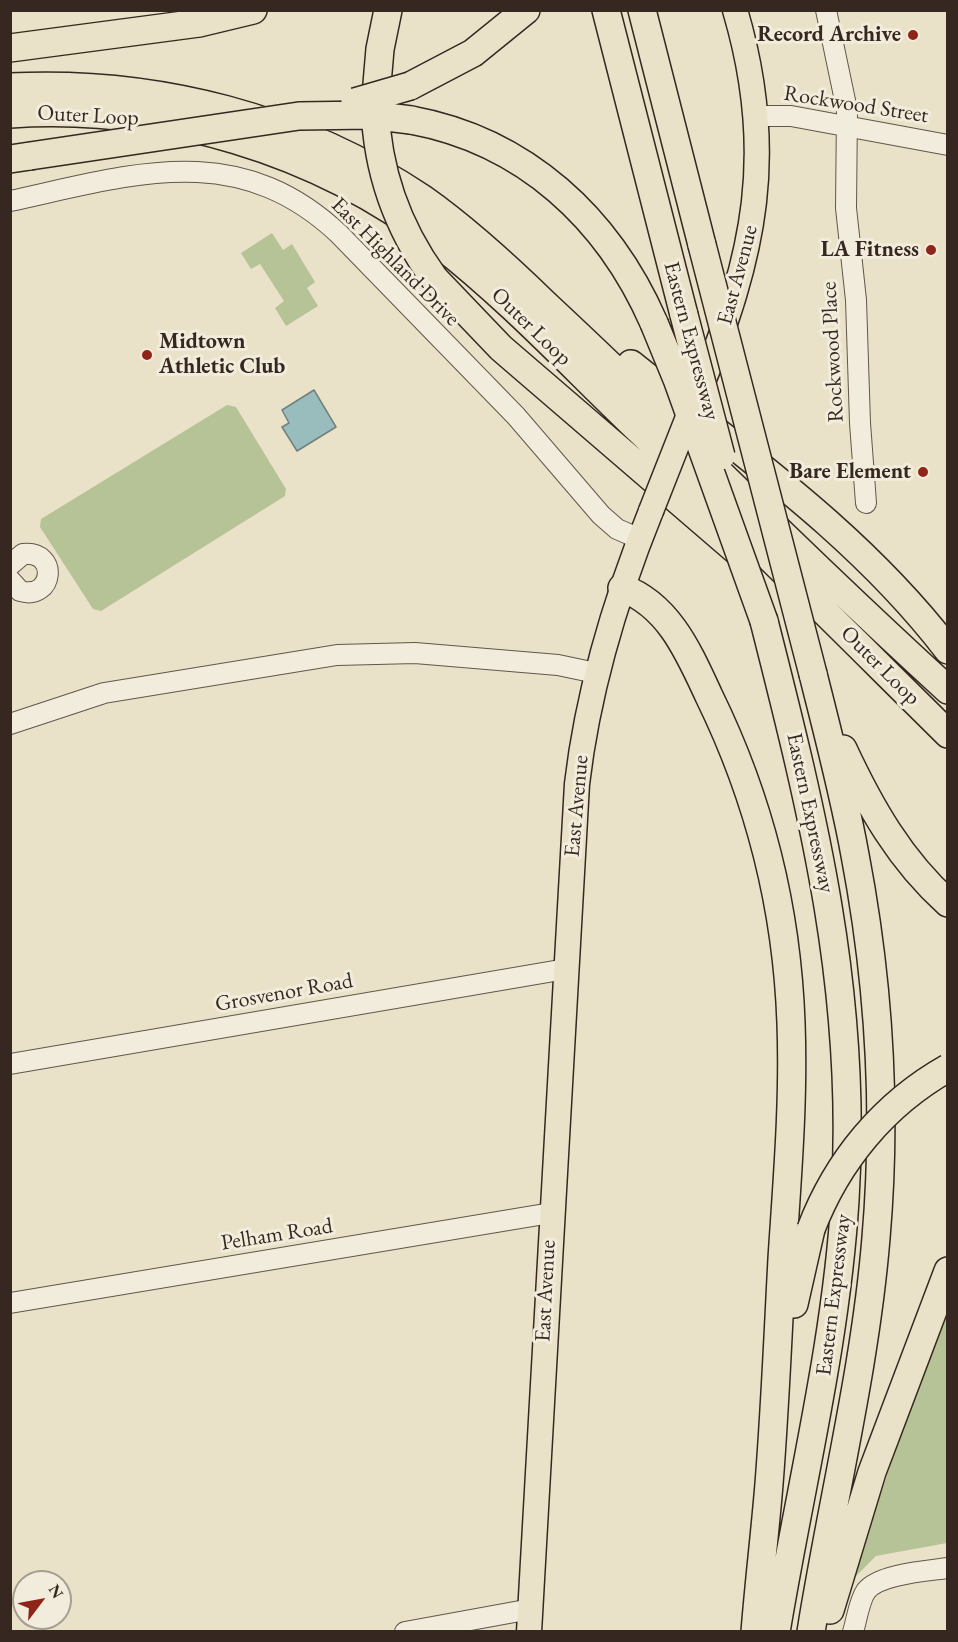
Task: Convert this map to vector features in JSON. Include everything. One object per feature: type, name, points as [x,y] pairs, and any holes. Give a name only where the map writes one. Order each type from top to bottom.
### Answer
[{"type":"highway","points":[[10,48],[199,23],[253,10]]},
{"type":"highway","points":[[388,10],[380,49],[375,107],[378,143],[387,185],[406,234],[434,278],[501,348],[948,735]]},
{"type":"highway","points":[[20,157],[275,119],[372,98],[410,86],[464,59],[526,10]]},
{"type":"highway","name":"Eastern Expressway","points":[[606,10],[809,802],[829,900],[842,1005],[847,1110],[845,1199],[833,1320],[776,1632]]},
{"type":"highway","name":"Eastern Expressway","points":[[642,10],[846,808],[867,926],[878,1022],[881,1140],[878,1222],[868,1311],[811,1632]]},
{"type":"highway","points":[[657,10],[678,153]]},
{"type":"highway","name":"Outer Loop","points":[[10,87],[83,86],[130,90],[203,103],[273,123],[340,152],[382,174],[443,215],[498,260],[948,690]]},
{"type":"highway","name":"Outer Loop","points":[[10,114],[92,114],[149,120],[197,129],[289,158],[378,202],[436,242],[474,273],[763,549],[948,735]]},
{"type":"highway","points":[[275,119],[352,114],[411,120],[474,137],[523,163],[552,183],[585,214],[608,242],[638,290],[654,323],[677,379],[764,621]]},
{"type":"highway","points":[[498,260],[808,505],[899,592],[948,650]]},
{"type":"highway","points":[[622,588],[642,597],[661,612],[715,706],[755,812],[779,912],[789,990],[792,1077],[769,1484],[755,1632]]},
{"type":"highway","points":[[813,674],[839,740],[877,817],[904,857],[948,903]]},
{"type":"highway","points":[[769,1484],[793,1310],[811,1229],[836,1177],[868,1132],[906,1096],[948,1068]]},
{"type":"highway","points":[[824,1632],[872,1472],[948,1271]]},
{"type":"highway","points":[[935,1304],[948,1278]]},
{"type":"main road","name":"East Avenue","points":[[530,1620],[551,1213],[577,784],[596,673],[622,588],[726,323],[748,250],[758,176],[757,116],[747,58],[735,10]]},
{"type":"street","name":"Rockwood Place","points":[[826,10],[845,94],[848,126],[846,208],[856,300],[860,423],[866,503]]},
{"type":"street","name":"Rockwood Street","points":[[757,116],[791,116],[948,145]]},
{"type":"street","name":"East Highland Drive","points":[[10,201],[135,174],[175,170],[237,178],[287,197],[315,214],[339,234],[516,416],[601,515],[617,529],[640,539]]},
{"type":"street","points":[[10,565],[23,554],[36,554],[45,562],[48,575],[44,586],[33,592],[20,591],[10,580]]},
{"type":"street","points":[[10,724],[104,693],[337,655],[415,653],[558,665],[596,673]]},
{"type":"street","name":"Grosvenor Road","points":[[10,1064],[566,969]]},
{"type":"street","name":"Pelham Road","points":[[10,1304],[551,1213]]},
{"type":"street","points":[[853,1632],[863,1598],[874,1584],[896,1577],[948,1568]]},
{"type":"street","points":[[405,1632],[530,1620]]},
{"type":"green space","points":[[272,233],[283,250],[292,244],[315,282],[307,288],[318,306],[286,326],[275,308],[284,301],[260,264],[251,269],[241,253]]},
{"type":"green space","points":[[227,405],[236,407],[286,489],[285,496],[101,611],[93,609],[40,527],[41,519]]},
{"type":"green space","points":[[947,1313],[947,1543],[876,1556],[855,1577],[898,1444]]},
{"type":"water","points":[[314,390],[336,427],[297,451],[282,427],[289,423],[282,410]]},
{"type":"place","name":"Record Archive","points":[[913,35]]},
{"type":"place","name":"LA Fitness","points":[[931,250]]},
{"type":"place","name":"Midtown Athletic Club","points":[[147,355]]},
{"type":"place","name":"Bare Element","points":[[923,472]]}]
